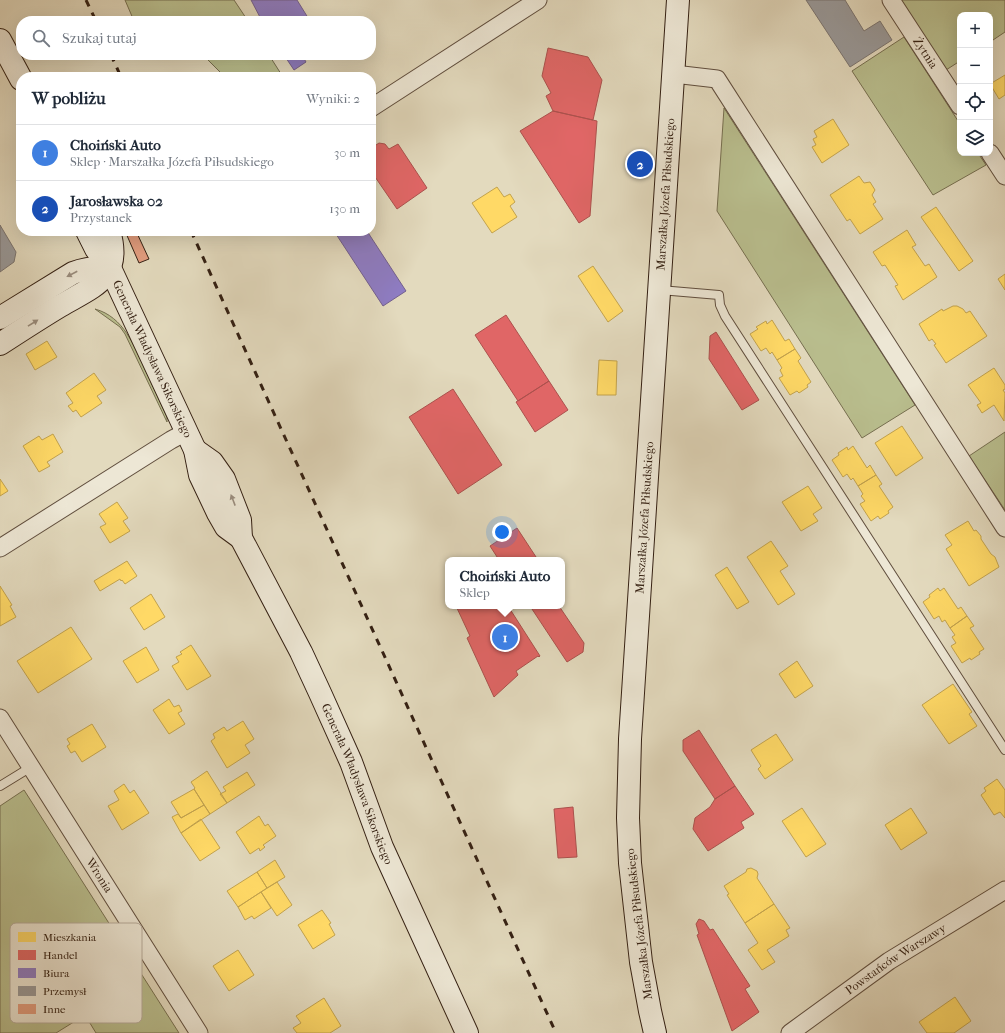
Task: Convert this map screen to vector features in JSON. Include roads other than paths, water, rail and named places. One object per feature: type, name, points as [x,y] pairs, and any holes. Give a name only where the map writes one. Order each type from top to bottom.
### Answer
[{"type":"main road","name":"Marszałka Józefa Piłsudskiego","points":[[655,1033],[641,962],[630,863],[628,818],[630,739],[678,0]]},
{"type":"main road","points":[[0,40],[17,72]]},
{"type":"main road","points":[[90,236],[96,249],[110,268]]},
{"type":"main road","points":[[110,236],[113,248],[110,268]]},
{"type":"main road","name":"Generała Władysława Sikorskiego","points":[[0,318],[73,273],[97,267],[110,268]]},
{"type":"main road","name":"Generała Władysława Sikorskiego","points":[[0,344],[91,289],[101,280],[110,268]]},
{"type":"main road","name":"Generała Władysława Sikorskiego","points":[[110,268],[191,441],[200,475],[218,513],[226,527],[241,538],[301,652],[351,762],[382,846],[467,1033]]},
{"type":"street","points":[[376,105],[538,0]]},
{"type":"street","name":"Żytnia","points":[[891,0],[957,101]]},
{"type":"street","points":[[674,74],[717,80],[1005,528]]},
{"type":"street","points":[[992,156],[1005,176]]},
{"type":"street","points":[[0,548],[171,440],[191,441]]},
{"type":"street","name":"Wronia","points":[[0,718],[130,923]]},
{"type":"street","name":"Powstańców Warszawy","points":[[790,1033],[889,961],[1005,890]]},
{"type":"street","name":"Wronia","points":[[142,942],[200,1033]]},
{"type":"lane","points":[[660,290],[719,295],[720,305],[725,316],[1005,750]]},
{"type":"lane","points":[[0,786],[31,767]]},
{"type":"railway","points":[[86,0],[94,16]]},
{"type":"railway","points":[[113,60],[119,72]]},
{"type":"railway","points":[[193,236],[556,1033]]},
{"type":"place","name":"Jarosławska 02","points":[[640,164]]},
{"type":"place","name":"Choiński Auto","points":[[505,637]]}]
